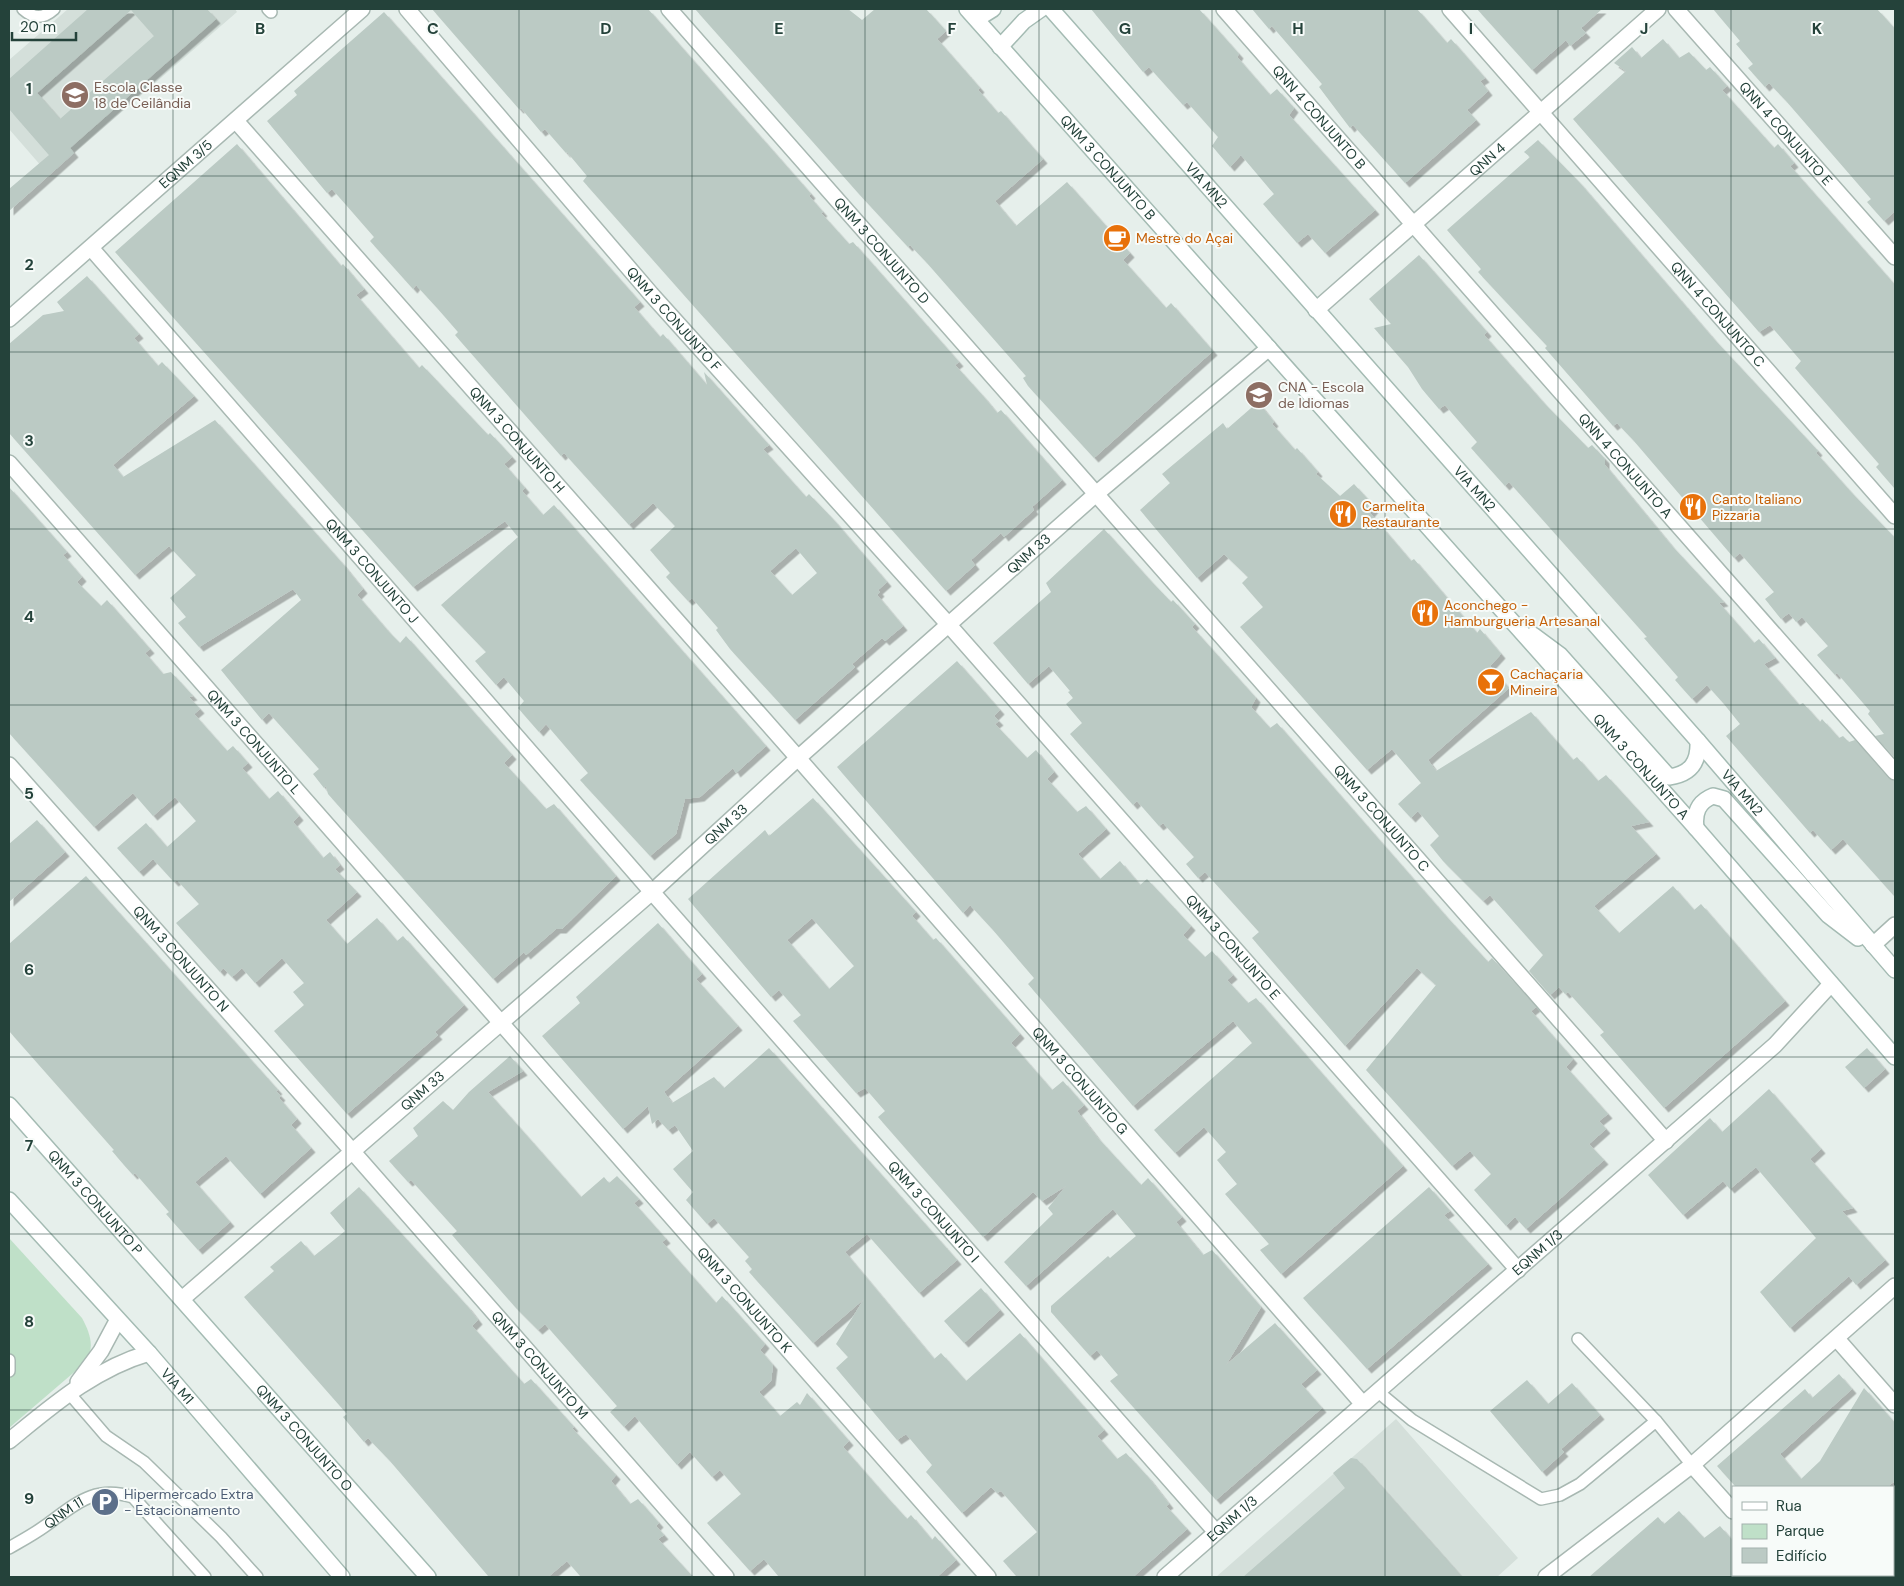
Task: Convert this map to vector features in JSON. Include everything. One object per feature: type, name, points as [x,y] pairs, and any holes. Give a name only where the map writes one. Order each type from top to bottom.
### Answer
[{"type":"street","name":"EQNM 3/5","points":[[9,319],[362,9]]},
{"type":"street","name":"QNM 3 CONJUNTO F","points":[[407,9],[651,294],[948,624]]},
{"type":"street","name":"QNM 3 CONJUNTO D","points":[[669,9],[1096,494]]},
{"type":"street","points":[[972,14],[993,9]]},
{"type":"street","points":[[1000,47],[1024,21],[1041,9]]},
{"type":"street","name":"VIA MN2","points":[[1051,9],[1698,740],[1892,966]]},
{"type":"street","name":"QNN 4 CONJUNTO B","points":[[1224,9],[1414,224]]},
{"type":"street","name":"QNN 4 CONJUNTO C","points":[[1450,9],[1895,516]]},
{"type":"street","name":"QNN 4","points":[[1316,310],[1658,9]]},
{"type":"street","name":"QNN 4 CONJUNTO E","points":[[1676,9],[1895,258]]},
{"type":"street","name":"QNM 3 CONJUNTO B","points":[[972,14],[1269,348]]},
{"type":"street","name":"QNM 3 CONJUNTO H","points":[[236,121],[798,758]]},
{"type":"street","name":"QNN 4 CONJUNTO A","points":[[1414,224],[1895,772]]},
{"type":"street","name":"QNM 3 CONJUNTO J","points":[[91,248],[652,892]]},
{"type":"street","name":"QNM 33","points":[[182,1299],[353,1152],[499,1022],[652,892],[798,758],[1096,494],[1269,348]]},
{"type":"street","name":"QNM 3 CONJUNTO A","points":[[1269,348],[1696,828],[1831,984]]},
{"type":"street","name":"QNM 3 CONJUNTO L","points":[[9,463],[499,1022]]},
{"type":"street","name":"QNM 3 CONJUNTO C","points":[[1096,494],[1666,1140]]},
{"type":"street","points":[[1506,615],[1560,656],[1669,777],[1683,774],[1696,763],[1699,753],[1698,740]]},
{"type":"street","name":"QNM 3 CONJUNTO E","points":[[948,624],[1518,1270]]},
{"type":"street","name":"QNM 3 CONJUNTO G","points":[[798,758],[1362,1403]]},
{"type":"street","name":"QNM 3 CONJUNTO N","points":[[9,765],[353,1152]]},
{"type":"street","points":[[1696,828],[1695,819],[1699,805],[1713,796],[1724,798],[1828,915],[1892,966]]},
{"type":"street","name":"QNM 3 CONJUNTO I","points":[[652,892],[1216,1532]]},
{"type":"street","points":[[1873,945],[1895,925]]},
{"type":"street","points":[[1831,984],[1895,1057]]},
{"type":"street","name":"EQNM 1/3","points":[[1165,1577],[1362,1403],[1518,1270],[1775,1045],[1831,984]]},
{"type":"street","name":"QNM 3 CONJUNTO K","points":[[499,1022],[988,1577]]},
{"type":"street","name":"QNM 3 CONJUNTO P","points":[[9,1105],[182,1299]]},
{"type":"street","name":"QNM 3 CONJUNTO M","points":[[353,1152],[726,1577]]},
{"type":"street","name":"VIA M1","points":[[9,1200],[117,1321],[149,1353],[342,1577]]},
{"type":"street","points":[[1546,1577],[1692,1465],[1895,1286]]},
{"type":"street","name":"QNM 3 CONJUNTO O","points":[[182,1299],[428,1577]]},
{"type":"street","points":[[69,1393],[94,1362],[117,1321]]},
{"type":"street","points":[[1837,1339],[1895,1405]]},
{"type":"street","points":[[9,1441],[69,1393],[102,1371],[149,1353]]},
{"type":"street","points":[[1692,1465],[1732,1510]]},
{"type":"lane","points":[[23,9],[30,16],[37,18],[48,14],[54,9]]},
{"type":"lane","points":[[1578,1338],[1656,1421],[1692,1465]]},
{"type":"lane","points":[[9,1360],[9,1371]]},
{"type":"lane","points":[[1377,1391],[1412,1420],[1541,1499],[1560,1496],[1580,1484],[1656,1421]]},
{"type":"lane","points":[[69,1393],[106,1436],[144,1462],[221,1537],[257,1577]]},
{"type":"lane","name":"QNM 11","points":[[9,1548],[44,1527],[83,1498],[106,1492],[119,1492],[133,1497],[205,1577]]},
{"type":"shaded area","name":"Escola Classe 18 de Ceilândia","points":[[68,9],[235,9],[237,12],[49,175],[9,129],[9,60]]},
{"type":"shaded area","points":[[1396,1419],[1518,1558],[1497,1577],[1216,1577]]},
{"type":"green space","points":[[9,1238],[82,1318],[91,1345],[86,1362],[9,1428]]},
{"type":"building","points":[[88,9],[207,9],[216,19],[70,148],[74,153],[9,211],[9,189],[49,155],[9,109],[9,79]],"holes":[[[131,10],[154,36],[60,119],[37,93]]]},
{"type":"building","points":[[432,9],[648,9],[811,194],[809,196],[823,212],[821,213],[849,244],[853,242],[959,362],[955,365],[997,413],[1001,410],[1062,480],[1032,507],[1034,510],[1004,537],[1001,533],[971,560],[975,565],[946,591],[583,181],[587,176],[567,152],[545,129],[541,132],[521,108],[519,109]]},
{"type":"building","points":[[695,9],[848,9],[862,20],[875,9],[926,9],[946,31],[937,39],[980,88],[978,90],[998,113],[1001,111],[1043,159],[995,201],[1016,226],[1067,182],[1130,253],[1123,260],[1166,308],[1171,303],[1213,351],[1094,458],[1028,386],[1023,378],[1026,376],[927,263],[910,245],[908,247],[859,194]]},
{"type":"building","points":[[1091,9],[1199,9],[1239,54],[1237,57],[1270,95],[1277,89],[1294,108],[1289,115],[1375,210],[1325,253],[1308,234],[1297,243],[1263,204],[1274,194],[1241,155],[1230,167],[1212,146],[1218,137],[1187,102],[1183,105],[1149,67],[1143,72]]},
{"type":"building","points":[[1252,9],[1417,9],[1447,43],[1451,39],[1485,78],[1480,81],[1488,91],[1467,110],[1476,120],[1405,183],[1353,125],[1350,128],[1319,87],[1322,84],[1272,26],[1269,29]]},
{"type":"building","points":[[1477,9],[1602,9],[1581,28],[1586,33],[1570,46],[1566,40],[1532,70]]},
{"type":"building","points":[[1713,9],[1877,9],[1895,29],[1895,211],[1884,221],[1867,202],[1871,199],[1787,102],[1769,83],[1765,87],[1748,68],[1753,64],[1736,44],[1740,41]]},
{"type":"building","points":[[384,12],[640,302],[634,307],[660,337],[663,334],[707,385],[704,372],[769,445],[763,449],[806,497],[809,494],[832,518],[887,582],[878,590],[880,592],[877,595],[903,626],[885,641],[882,638],[852,664],[855,667],[795,720],[730,649],[716,630],[718,628],[692,598],[688,601],[666,577],[670,573],[650,550],[675,526],[653,503],[629,525],[564,453],[561,456],[455,335],[458,332],[438,309],[416,285],[413,289],[370,241],[374,237],[332,189],[327,193],[267,121],[297,95],[294,91]],"holes":[[[796,548],[817,573],[792,595],[770,571]]]},
{"type":"building","points":[[1663,39],[1679,58],[1689,52],[1706,70],[1710,67],[1727,86],[1722,90],[1774,148],[1778,144],[1794,163],[1790,166],[1895,285],[1895,489],[1876,467],[1879,464],[1795,368],[1801,361],[1770,325],[1759,332],[1573,119],[1626,71],[1614,63],[1632,47],[1641,58]]},
{"type":"building","points":[[1538,140],[1579,182],[1713,338],[1818,451],[1816,453],[1850,491],[1895,538],[1895,758],[1875,736],[1884,734],[1868,714],[1870,711],[1837,673],[1835,675],[1817,655],[1828,646],[1802,617],[1796,622],[1789,613],[1781,619],[1765,599],[1774,592],[1740,553],[1734,558],[1634,441],[1617,423],[1613,426],[1545,348],[1547,346],[1478,272],[1481,269],[1447,230],[1530,157],[1524,152]]},
{"type":"building","points":[[237,144],[341,266],[343,264],[364,289],[356,295],[419,368],[422,365],[488,435],[490,433],[512,457],[504,464],[525,488],[522,491],[543,515],[554,505],[766,746],[736,773],[733,768],[700,797],[685,799],[676,834],[650,856],[580,780],[588,773],[546,724],[539,732],[518,708],[524,701],[504,677],[496,685],[475,661],[486,652],[441,605],[518,537],[505,521],[413,587],[115,252]]},
{"type":"building","points":[[1419,255],[1487,332],[1484,335],[1543,402],[1588,448],[1592,445],[1605,459],[1605,465],[1671,545],[1724,602],[1719,603],[1754,643],[1759,639],[1775,658],[1764,664],[1799,705],[1803,703],[1820,722],[1822,719],[1839,738],[1843,736],[1849,742],[1855,740],[1888,778],[1895,781],[1895,897],[1843,839],[1831,850],[1813,830],[1810,833],[1726,736],[1740,724],[1724,704],[1707,685],[1692,699],[1675,680],[1678,677],[1644,638],[1647,637],[1509,482],[1505,486],[1471,448],[1477,442],[1445,405],[1439,409],[1422,389],[1408,367],[1374,328],[1391,324],[1369,299]]},
{"type":"building","points":[[87,276],[139,334],[134,338],[158,366],[162,362],[194,396],[113,465],[123,477],[215,420],[342,563],[363,589],[357,595],[388,631],[400,643],[406,636],[512,755],[504,763],[546,809],[554,804],[616,876],[562,929],[556,929],[526,955],[524,952],[493,979],[328,794],[326,786],[324,788],[313,774],[319,769],[269,713],[262,720],[221,670],[301,600],[293,589],[199,647],[178,623],[186,617],[170,598],[196,575],[169,546],[135,575],[9,433],[9,344],[43,315],[64,311],[57,302]]},
{"type":"building","points":[[1258,402],[1274,422],[1272,424],[1295,450],[1297,448],[1318,472],[1316,474],[1340,496],[1354,484],[1375,507],[1370,513],[1411,561],[1414,559],[1477,633],[1480,629],[1501,654],[1490,666],[1509,688],[1428,760],[1436,771],[1531,712],[1573,760],[1577,757],[1598,781],[1606,775],[1649,822],[1631,826],[1656,854],[1594,906],[1619,933],[1673,886],[1694,910],[1701,904],[1785,1001],[1664,1108],[1600,1035],[1604,1032],[1568,992],[1565,994],[1559,987],[1550,995],[1529,971],[1543,955],[1490,895],[1483,901],[1443,861],[1430,845],[1439,836],[1418,811],[1411,818],[1398,804],[1421,783],[1392,749],[1367,770],[1240,627],[1263,607],[1242,583],[1248,577],[1224,554],[1197,578],[1140,510],[1170,483],[1162,474],[1223,423],[1227,429]]},
{"type":"building","points":[[9,487],[67,552],[63,555],[82,577],[77,582],[101,606],[107,600],[150,649],[145,653],[163,674],[171,672],[193,696],[189,697],[200,709],[194,714],[227,751],[233,746],[248,763],[242,768],[269,799],[278,791],[299,816],[293,822],[323,858],[330,852],[340,865],[335,869],[357,892],[326,920],[347,944],[377,918],[397,941],[403,936],[464,1005],[435,1032],[438,1035],[347,1114],[274,1031],[304,1005],[293,992],[304,983],[282,958],[255,983],[242,968],[232,977],[223,968],[220,972],[176,923],[199,904],[177,880],[174,882],[153,859],[139,872],[117,848],[146,823],[167,847],[196,821],[175,797],[153,816],[133,793],[94,827],[9,733]]},
{"type":"building","points":[[1104,529],[1171,602],[1173,600],[1195,624],[1192,627],[1256,698],[1251,707],[1270,728],[1277,723],[1445,915],[1488,962],[1492,958],[1536,1007],[1531,1011],[1573,1059],[1566,1067],[1608,1114],[1599,1121],[1606,1129],[1589,1144],[1604,1160],[1526,1229],[1515,1217],[1506,1226],[1474,1190],[1491,1174],[1470,1151],[1452,1166],[1366,1070],[1436,985],[1417,968],[1345,1046],[1252,938],[1259,932],[1205,872],[1198,878],[1186,864],[1194,857],[1163,823],[1159,826],[1137,801],[1133,805],[1070,734],[1082,723],[1066,704],[1073,698],[1068,692],[1070,691],[1049,666],[1028,684],[993,643],[1051,592],[1046,583]]},
{"type":"building","points":[[957,661],[1000,710],[994,716],[999,721],[995,724],[1027,758],[1036,750],[1054,772],[1047,779],[1077,812],[1086,806],[1106,829],[1078,854],[1100,879],[1120,861],[1140,885],[1147,879],[1191,926],[1183,935],[1205,957],[1212,951],[1233,975],[1227,980],[1248,1003],[1256,998],[1403,1166],[1281,1274],[1260,1250],[1269,1244],[1225,1194],[1237,1184],[1217,1160],[1226,1152],[1204,1127],[1175,1153],[1154,1130],[1252,1043],[1233,1021],[1133,1106],[1028,984],[1034,978],[993,930],[970,905],[963,913],[837,767]]},
{"type":"building","points":[[813,798],[916,912],[912,916],[933,940],[936,938],[1020,1034],[1011,1043],[1052,1090],[1063,1081],[1084,1105],[1077,1111],[1097,1137],[1141,1185],[1148,1178],[1182,1217],[1176,1222],[1203,1255],[1212,1250],[1261,1307],[1226,1365],[1275,1323],[1317,1370],[1301,1384],[1322,1408],[1216,1500],[1110,1381],[1118,1375],[1097,1350],[1090,1356],[1051,1312],[1051,1306],[1108,1256],[1110,1258],[1136,1236],[1113,1209],[1026,1286],[1004,1262],[1053,1214],[1048,1208],[1066,1186],[1042,1201],[1033,1192],[983,1237],[878,1117],[885,1111],[865,1088],[856,1093],[793,1021],[801,1015],[779,990],[771,997],[688,899],[765,830],[769,836]],"holes":[[[812,918],[854,966],[829,989],[787,940]]]},
{"type":"building","points":[[37,820],[65,852],[9,902],[9,844]]},
{"type":"building","points":[[86,876],[278,1090],[276,1091],[281,1096],[279,1098],[297,1119],[291,1125],[311,1148],[260,1194],[226,1156],[195,1182],[230,1222],[198,1250],[166,1214],[169,1212],[135,1173],[133,1175],[124,1165],[112,1151],[114,1150],[9,1031],[9,944]]},
{"type":"building","points":[[658,923],[702,974],[696,979],[738,1026],[664,1092],[672,1103],[714,1077],[724,1088],[769,1048],[957,1260],[919,1293],[867,1234],[845,1252],[934,1359],[941,1353],[966,1381],[1020,1333],[1104,1430],[1097,1436],[1117,1459],[1126,1453],[1148,1477],[1169,1504],[1166,1506],[1187,1529],[1133,1577],[1017,1577],[1003,1561],[1037,1532],[1001,1491],[997,1493],[991,1487],[962,1513],[926,1472],[932,1465],[906,1434],[897,1440],[836,1368],[848,1357],[836,1344],[864,1299],[813,1343],[749,1272],[752,1269],[745,1261],[749,1257],[714,1218],[707,1224],[686,1200],[693,1192],[673,1169],[693,1151],[675,1125],[668,1130],[658,1119],[652,1124],[648,1106],[623,1129],[542,1036],[580,1003],[576,997]]},
{"type":"building","points":[[1867,1048],[1885,1069],[1864,1088],[1845,1067]]},
{"type":"building","points":[[510,1056],[523,1071],[488,1092],[581,1197],[604,1177],[609,1183],[617,1176],[639,1199],[634,1203],[666,1239],[662,1242],[716,1303],[722,1296],[765,1344],[760,1350],[773,1365],[771,1381],[759,1392],[780,1416],[797,1402],[800,1405],[807,1393],[849,1441],[843,1447],[885,1495],[907,1519],[911,1515],[932,1540],[935,1536],[956,1560],[937,1577],[779,1577],[764,1559],[750,1571],[707,1523],[741,1494],[720,1470],[712,1477],[690,1452],[677,1465],[635,1416],[624,1427],[610,1412],[617,1406],[545,1324],[538,1330],[516,1308],[452,1235],[457,1231],[411,1180],[408,1182],[389,1161],[418,1136],[413,1128],[443,1101],[453,1110],[469,1092]]},
{"type":"building","points":[[1769,1089],[1821,1149],[1810,1159],[1853,1208],[1842,1211],[1885,1260],[1856,1285],[1849,1276],[1790,1328],[1760,1292],[1816,1238],[1756,1167],[1730,1189],[1723,1181],[1683,1215],[1648,1175],[1710,1118],[1722,1132]]},
{"type":"building","points":[[359,1187],[468,1307],[478,1320],[472,1326],[524,1384],[531,1379],[574,1427],[572,1428],[616,1475],[611,1481],[630,1504],[638,1499],[659,1523],[656,1526],[664,1535],[658,1539],[693,1577],[581,1577],[567,1561],[548,1577],[489,1577],[390,1461],[368,1438],[364,1442],[343,1417],[347,1414],[244,1297],[274,1271],[270,1267],[301,1241],[314,1256],[345,1231],[330,1213]]},
{"type":"building","points":[[1429,1187],[1450,1211],[1444,1215],[1488,1264],[1367,1369],[1303,1298]]},
{"type":"building","points":[[981,1288],[1000,1310],[964,1343],[944,1321]]},
{"type":"building","points":[[1839,1374],[1852,1389],[1780,1454],[1801,1479],[1820,1461],[1864,1388],[1895,1423],[1895,1481],[1888,1486],[1735,1486],[1717,1466],[1805,1389],[1812,1398]]},
{"type":"building","points":[[1527,1380],[1548,1404],[1572,1383],[1600,1415],[1561,1449],[1564,1452],[1542,1472],[1490,1411]]},
{"type":"building","points":[[1351,1458],[1357,1459],[1462,1577],[1243,1577],[1345,1488],[1333,1473]]},
{"type":"building","points":[[1679,1511],[1704,1538],[1720,1526],[1732,1540],[1733,1577],[1589,1577],[1658,1517],[1664,1524]]},
{"type":"place","name":"Escola Classe 18 de Ceilândia","points":[[75,95]]},
{"type":"place","name":"Mestre do Açai","points":[[1117,238]]},
{"type":"place","name":"CNA - Escola de Idiomas","points":[[1259,395]]},
{"type":"place","name":"Canto Italiano Pizzaria","points":[[1693,507]]},
{"type":"place","name":"Carmelita Restaurante","points":[[1343,514]]},
{"type":"place","name":"Aconchego - Hamburgueria Artesanal","points":[[1425,613]]},
{"type":"place","name":"Cachaçaria Mineira","points":[[1491,682]]},
{"type":"place","name":"Hipermercado Extra - Estacionamento","points":[[105,1502]]}]
